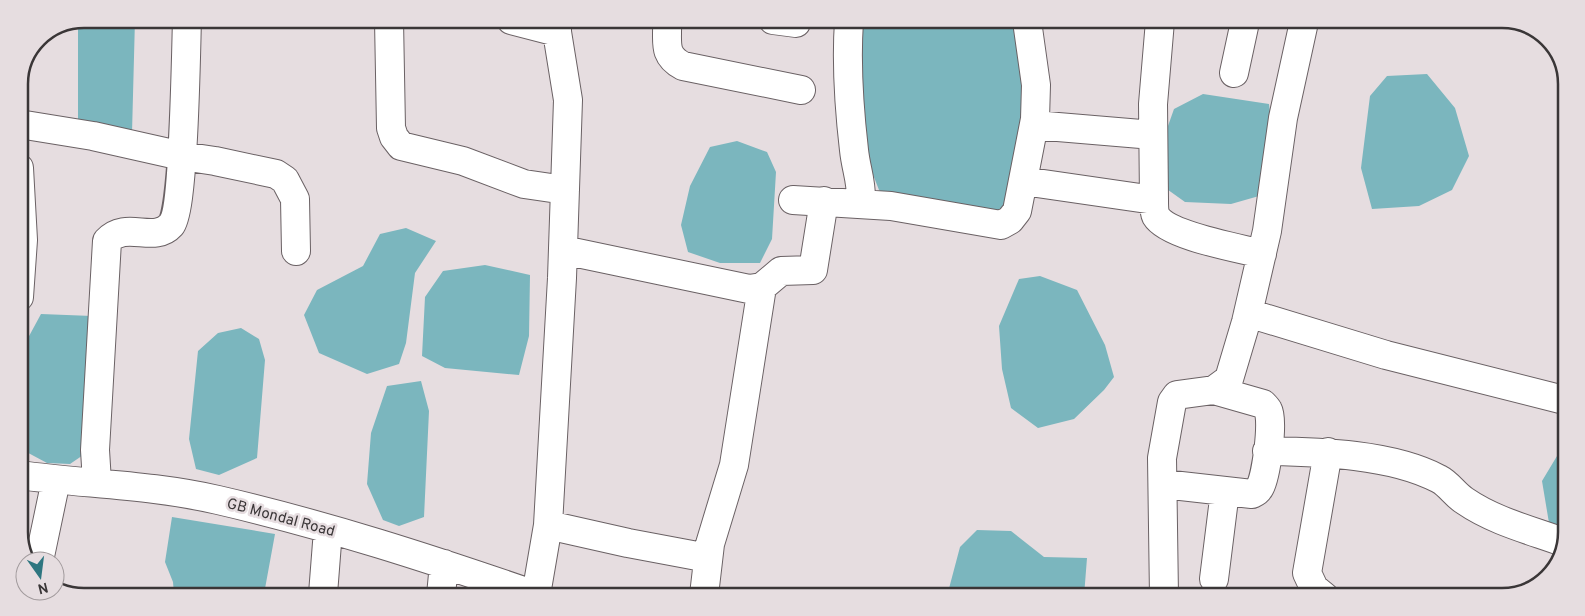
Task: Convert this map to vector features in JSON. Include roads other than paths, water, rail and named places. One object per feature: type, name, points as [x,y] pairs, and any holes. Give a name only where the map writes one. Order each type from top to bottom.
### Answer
[{"type":"street","points":[[97,482],[95,450],[107,241],[113,234],[124,231],[158,233],[171,225],[176,215],[182,156],[188,27]]},
{"type":"street","points":[[390,27],[391,128],[394,137],[401,146],[463,161],[524,184],[565,190]]},
{"type":"street","points":[[537,588],[548,525],[565,190],[568,100],[557,27]]},
{"type":"street","points":[[667,27],[668,52],[671,60],[683,66],[800,90]]},
{"type":"street","points":[[849,27],[846,65],[854,154],[862,184],[861,203]]},
{"type":"street","points":[[793,200],[891,206],[1001,224],[1010,220],[1017,211],[1034,124],[1036,86],[1028,27]]},
{"type":"street","points":[[1160,27],[1153,135],[1156,215],[1165,224],[1197,238],[1262,254]]},
{"type":"street","points":[[1234,73],[1244,27]]},
{"type":"street","points":[[1214,390],[1229,379],[1248,313],[1262,254],[1283,118],[1303,27]]},
{"type":"street","points":[[1034,124],[1153,135]]},
{"type":"street","points":[[27,125],[93,136],[276,174],[285,180],[295,199],[296,251]]},
{"type":"street","points":[[1023,181],[1154,200]]},
{"type":"street","points":[[562,250],[749,289],[762,287],[781,271],[813,270],[824,201]]},
{"type":"street","points":[[705,588],[710,544],[734,465],[762,287]]},
{"type":"street","points":[[1248,313],[1386,355],[1558,398]]},
{"type":"street","points":[[1163,484],[1252,494],[1258,491],[1262,485],[1268,451],[1270,419],[1268,410],[1263,404],[1214,390],[1177,395],[1172,402],[1162,458],[1164,588]]},
{"type":"street","points":[[1268,451],[1328,452],[1403,465],[1440,479],[1464,501],[1496,518],[1557,540]]},
{"type":"street","points":[[1314,588],[1307,573],[1328,452]]},
{"type":"street","name":"GB Mondal Road","points":[[28,476],[97,482],[218,500],[444,564],[515,588]]},
{"type":"street","points":[[41,551],[56,480]]},
{"type":"street","points":[[1214,579],[1225,491]]},
{"type":"street","points":[[548,525],[708,558]]},
{"type":"street","points":[[323,588],[328,530]]},
{"type":"street","points":[[442,588],[444,564]]},
{"type":"water","points":[[135,27],[132,133],[78,127],[78,28]]},
{"type":"water","points":[[861,27],[1017,27],[1021,36],[1025,112],[1008,214],[899,202],[879,190],[867,159],[857,80]]},
{"type":"water","points":[[1427,74],[1455,108],[1469,156],[1452,190],[1419,206],[1372,209],[1361,168],[1370,96],[1387,76]]},
{"type":"water","points":[[1203,94],[1269,104],[1272,130],[1259,196],[1231,204],[1185,202],[1164,187],[1163,140],[1174,109]]},
{"type":"water","points":[[737,141],[767,152],[776,172],[772,239],[760,263],[720,263],[688,252],[681,225],[690,186],[710,147]]},
{"type":"water","points":[[406,228],[436,241],[415,273],[406,343],[399,364],[367,374],[319,353],[304,315],[317,290],[363,266],[380,234]]},
{"type":"water","points":[[485,265],[530,275],[529,336],[519,375],[445,368],[422,356],[425,297],[443,271]]},
{"type":"water","points":[[1040,276],[1077,290],[1105,345],[1114,377],[1104,390],[1074,419],[1038,428],[1011,408],[1002,369],[999,326],[1019,279]]},
{"type":"water","points":[[41,314],[92,316],[89,451],[70,464],[47,463],[28,453],[28,338]]},
{"type":"water","points":[[241,328],[259,339],[265,360],[257,458],[219,475],[196,469],[189,439],[198,351],[218,333]]},
{"type":"water","points":[[421,381],[429,411],[424,517],[399,526],[383,520],[367,484],[371,433],[387,386]]},
{"type":"water","points":[[1558,455],[1558,528],[1549,523],[1542,481]]},
{"type":"water","points":[[172,517],[275,534],[265,588],[174,588],[165,562]]},
{"type":"water","points":[[977,530],[1011,531],[1044,557],[1087,558],[1085,588],[949,588],[960,547]]}]
